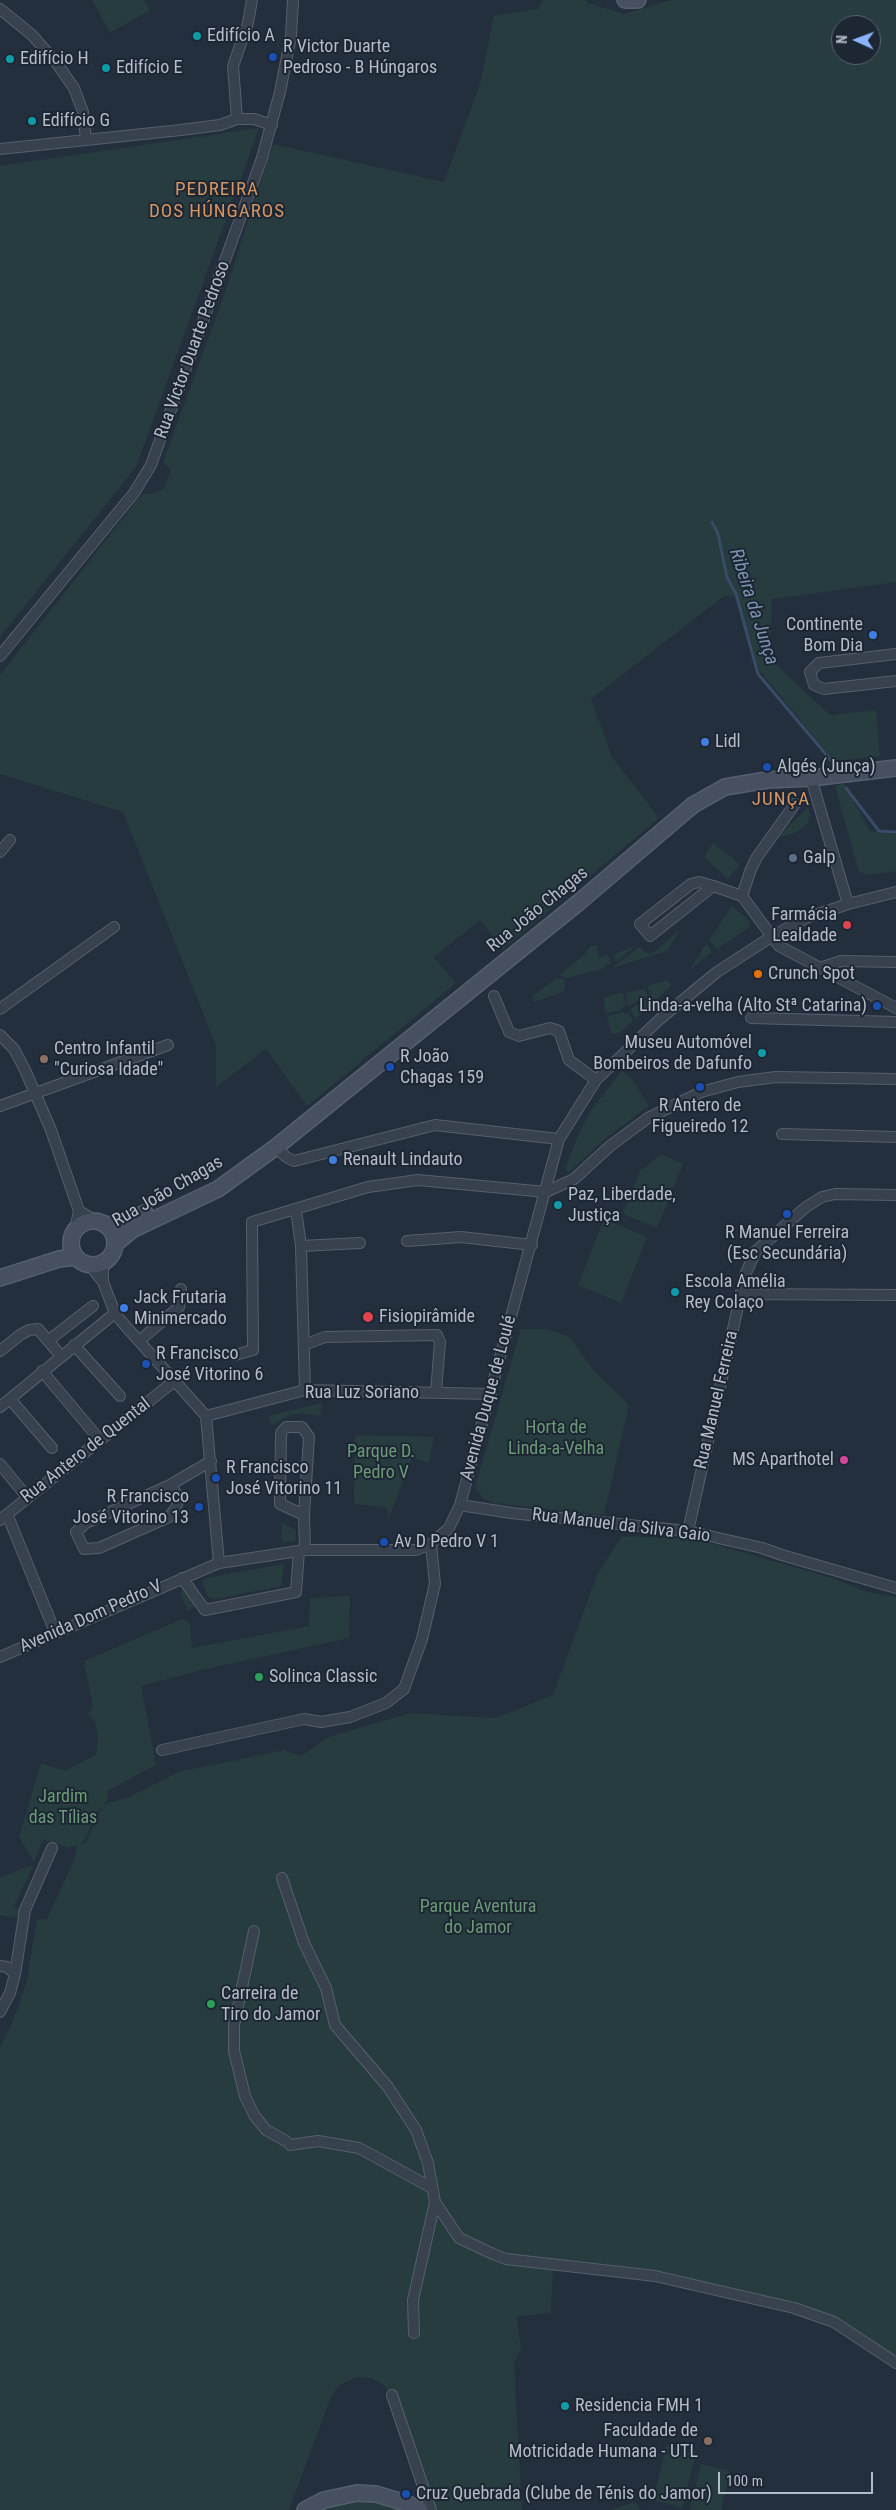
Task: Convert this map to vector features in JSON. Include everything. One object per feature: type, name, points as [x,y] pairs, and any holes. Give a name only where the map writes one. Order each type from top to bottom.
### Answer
[{"type":"street","points":[[237,119],[233,66],[248,23],[252,0]]},
{"type":"street","name":"Rua Victor Duarte Pedroso","points":[[0,656],[134,493],[147,474],[238,228],[272,125],[290,36],[293,0]]},
{"type":"street","points":[[625,0],[638,0]]},
{"type":"street","points":[[0,9],[32,35],[55,61],[74,88],[83,112],[86,139]]},
{"type":"street","points":[[0,149],[210,126],[237,119],[254,119],[272,125]]},
{"type":"street","points":[[896,654],[819,663],[810,672],[814,685],[824,689],[896,681]]},
{"type":"street","name":"Rua João Chagas","points":[[4,1277],[83,1251],[109,1258],[115,1244],[132,1230],[218,1189],[240,1171],[276,1148],[578,903],[693,804],[725,787],[767,780],[811,778],[896,768]]},
{"type":"street","points":[[811,778],[848,904]]},
{"type":"street","points":[[742,896],[757,857],[795,804]]},
{"type":"street","points":[[0,852],[10,840]]},
{"type":"street","points":[[713,886],[650,936],[640,924],[691,884],[699,882],[713,886],[742,896],[771,936],[785,950],[896,1008]]},
{"type":"street","name":"Avenida Duque de Loulé","points":[[431,1544],[450,1528],[460,1505],[532,1245],[559,1139],[596,1080],[667,1013],[717,972],[771,936],[806,918],[848,904],[896,892]]},
{"type":"street","points":[[0,1009],[114,927]]},
{"type":"street","points":[[820,968],[841,961],[896,962]]},
{"type":"street","points":[[494,996],[509,1032],[519,1036],[550,1028],[559,1031],[570,1060],[596,1080]]},
{"type":"street","points":[[751,1018],[896,1022]]},
{"type":"street","points":[[0,1035],[14,1049],[36,1093],[79,1211],[83,1251],[103,1282],[115,1312],[173,1382],[206,1416],[219,1563]]},
{"type":"street","points":[[0,1106],[168,1045]]},
{"type":"street","points":[[236,1355],[253,1350],[252,1222],[368,1187],[418,1180],[546,1192],[574,1179],[610,1146],[648,1118],[701,1092],[738,1082],[776,1077],[896,1079]]},
{"type":"street","points":[[276,1148],[294,1161],[435,1125],[559,1139]]},
{"type":"street","points":[[782,1134],[896,1137]]},
{"type":"street","name":"Rua João Chagas","points":[[83,1251],[80,1225],[130,1221],[189,1192],[240,1171]]},
{"type":"street","name":"Rua Manuel Ferreira","points":[[688,1531],[749,1261],[756,1251],[814,1202],[835,1194],[896,1195]]},
{"type":"street","points":[[296,1210],[301,1246],[305,1390]]},
{"type":"street","points":[[79,1211],[112,1230],[115,1244]]},
{"type":"street","points":[[407,1241],[461,1237],[532,1245]]},
{"type":"street","points":[[301,1246],[360,1243]]},
{"type":"street","points":[[83,1251],[103,1282]]},
{"type":"street","points":[[139,1341],[179,1307],[181,1289]]},
{"type":"street","points":[[741,1294],[896,1295]]},
{"type":"street","points":[[49,1340],[93,1306]]},
{"type":"street","points":[[0,1407],[115,1312]]},
{"type":"street","points":[[0,1351],[29,1330],[38,1329],[61,1356]]},
{"type":"street","points":[[304,1345],[326,1337],[436,1335],[440,1342],[436,1393]]},
{"type":"street","points":[[74,1345],[120,1396]]},
{"type":"street","points":[[42,1372],[100,1440]]},
{"type":"street","name":"Rua Antero de Quental","points":[[4,1517],[26,1497],[173,1382]]},
{"type":"street","name":"Rua Luz Soriano","points":[[206,1416],[305,1390],[491,1394]]},
{"type":"street","points":[[10,1399],[52,1448]]},
{"type":"street","points":[[302,1551],[309,1437],[302,1427],[286,1427],[281,1433],[280,1504],[304,1515]]},
{"type":"street","points":[[170,1485],[179,1497],[176,1508],[169,1517],[99,1548],[84,1549],[76,1532],[86,1523],[170,1485],[211,1461]]},
{"type":"street","points":[[0,1464],[26,1497]]},
{"type":"street","name":"Rua Manuel da Silva Gaio","points":[[460,1505],[511,1513],[688,1531],[762,1548],[782,1556],[896,1588]]},
{"type":"street","points":[[4,1517],[55,1632]]},
{"type":"street","points":[[162,1750],[304,1719],[321,1722],[350,1717],[386,1703],[404,1688],[422,1639],[435,1584],[431,1544]]},
{"type":"street","name":"Avenida Dom Pedro V","points":[[0,1657],[219,1563],[302,1551],[416,1550],[431,1544]]},
{"type":"street","name":"Avenida Dom Pedro V","points":[[182,1578],[204,1610],[296,1592],[302,1551]]},
{"type":"street","points":[[0,2012],[10,1993],[15,1974],[25,1910],[52,1848]]},
{"type":"street","points":[[282,1878],[304,1943],[326,1988],[335,2025],[388,2087],[416,2130],[428,2162],[435,2202],[459,2238],[506,2259],[655,2276],[794,2308],[834,2322],[896,2363]]},
{"type":"street","points":[[254,1931],[237,2005],[234,2025],[234,2051],[245,2096],[254,2115],[266,2130],[288,2143],[318,2141],[359,2148],[432,2188]]},
{"type":"street","points":[[0,1966],[7,1967],[15,1974]]},
{"type":"street","points":[[414,2333],[413,2300],[435,2202]]},
{"type":"street","points":[[392,2395],[431,2510]]},
{"type":"street","points":[[305,2510],[324,2500],[357,2493],[376,2494],[406,2502],[420,2510]]},
{"type":"green space","points":[[92,0],[144,0],[150,10],[110,33]]},
{"type":"green space","points":[[543,0],[585,0],[588,3],[624,14],[671,0],[896,0],[896,582],[772,599],[770,659],[830,715],[876,710],[880,756],[834,761],[759,670],[737,597],[724,596],[591,699],[612,757],[659,818],[503,949],[480,920],[434,957],[456,983],[307,1106],[266,1049],[216,1087],[216,1046],[123,812],[0,774],[0,675],[142,494],[151,494],[164,489],[171,470],[163,462],[223,298],[273,144],[444,182],[480,84],[494,16],[538,9]]},
{"type":"green space","points":[[259,128],[136,467],[0,637],[0,166]]},
{"type":"green space","points":[[844,783],[870,831],[896,834],[896,871],[870,875],[859,872],[835,786]]},
{"type":"green space","points":[[808,807],[810,814],[808,823],[797,832],[777,838]]},
{"type":"green space","points":[[713,843],[740,864],[728,879],[704,857]]},
{"type":"green space","points":[[732,906],[749,920],[750,927],[717,949],[709,940]]},
{"type":"green space","points":[[681,929],[667,951],[612,968],[639,947],[650,955]]},
{"type":"green space","points":[[706,943],[712,952],[690,970]]},
{"type":"green space","points":[[596,945],[599,958],[608,955],[611,964],[605,965],[605,968],[567,978],[559,975],[583,956],[591,946]]},
{"type":"green space","points":[[635,946],[616,962],[614,954]]},
{"type":"green space","points":[[556,978],[564,979],[565,986],[563,992],[534,1002],[533,996]]},
{"type":"green space","points":[[668,980],[671,986],[654,1002],[647,986]]},
{"type":"green space","points":[[644,989],[648,996],[628,1006],[626,993]]},
{"type":"green space","points":[[623,992],[626,1003],[621,1010],[606,1014],[603,998]]},
{"type":"green space","points":[[649,998],[652,1004],[635,1019],[630,1009]]},
{"type":"green space","points":[[623,1012],[626,1015],[628,1012],[633,1021],[620,1032],[612,1035],[607,1016]]},
{"type":"green space","points":[[622,1071],[630,1076],[649,1106],[606,1138],[569,1172],[566,1170],[567,1163],[581,1129],[591,1110]]},
{"type":"green space","points":[[661,1154],[683,1164],[657,1228],[623,1214],[640,1171]]},
{"type":"green space","points":[[604,1219],[647,1237],[621,1303],[578,1285]]},
{"type":"green space","name":"Horta de Linda-a-Velha","points":[[521,1329],[547,1329],[570,1337],[593,1370],[629,1405],[604,1515],[492,1503],[483,1498],[475,1487]]},
{"type":"green space","points":[[322,1403],[320,1416],[302,1413],[290,1415],[272,1425],[268,1416]]},
{"type":"green space","name":"Parque D. Pedro V","points":[[355,1435],[434,1437],[429,1463],[412,1457],[388,1520],[387,1508],[354,1504]]},
{"type":"green space","points":[[282,1523],[296,1530],[295,1541],[282,1542]]},
{"type":"green space","points":[[622,1536],[696,1539],[832,1578],[867,1592],[896,1597],[896,2357],[839,2320],[794,2304],[553,2263],[551,2313],[517,2316],[521,2349],[514,2363],[522,2510],[431,2510],[392,2395],[381,2383],[371,2378],[358,2377],[339,2385],[331,2397],[289,2510],[0,2510],[0,2047],[13,2021],[26,1984],[37,1920],[47,1919],[75,1858],[77,1845],[69,1848],[43,1839],[34,1862],[19,1837],[41,1763],[65,1771],[96,1755],[98,1736],[95,1722],[88,1714],[93,1706],[84,1661],[182,1619],[190,1623],[192,1648],[309,1626],[310,1598],[350,1596],[349,1638],[206,1669],[141,1686],[156,1765],[107,1791],[108,1798],[104,1804],[127,1798],[178,1772],[284,1750],[301,1756],[329,1737],[410,1713],[496,1718],[553,1695],[597,1575]],"holes":[[[102,1806],[86,1843],[79,1844],[84,1841],[96,1814]]]},
{"type":"green space","points":[[284,1564],[281,1586],[215,1599],[208,1597],[203,1584],[203,1580],[206,1578]]},
{"type":"green space","points":[[185,1588],[198,1604],[188,1611],[180,1592]]},
{"type":"green space","points":[[31,1865],[33,1867],[14,1906],[20,1909],[18,1918],[0,1915],[0,1878]]},
{"type":"green space","points":[[667,2445],[696,2453],[682,2508],[653,2500]]},
{"type":"green space","points":[[701,2464],[730,2471],[721,2510],[690,2510]]},
{"type":"green space","points":[[357,2493],[420,2510],[305,2510]]},
{"type":"green space","points":[[635,2502],[641,2510],[612,2510],[612,2509]]},
{"type":"waterway","name":"Ribeira da Junça","points":[[712,522],[718,534],[727,577],[736,594],[758,674],[835,765]]},
{"type":"waterway","name":"Ribeira da Junça","points":[[846,788],[879,831],[896,832]]},
{"type":"place","name":"Edifício A","points":[[197,36]]},
{"type":"place","name":"R Victor Duarte Pedroso - B Húngaros","points":[[273,57]]},
{"type":"place","name":"Edifício H","points":[[10,59]]},
{"type":"place","name":"Edifício E","points":[[106,68]]},
{"type":"place","name":"Edifício G","points":[[32,121]]},
{"type":"place","name":"Continente Bom Dia","points":[[873,635]]},
{"type":"place","name":"Lidl","points":[[705,742]]},
{"type":"place","name":"Algés (Junça)","points":[[767,767]]},
{"type":"place","name":"Galp","points":[[793,858]]},
{"type":"place","name":"Farmácia Lealdade","points":[[847,925]]},
{"type":"place","name":"Crunch Spot","points":[[758,974]]},
{"type":"place","name":"Linda-a-velha (Alto Stª Catarina)","points":[[877,1006]]},
{"type":"place","name":"Museu Automóvel Bombeiros de Dafunfo","points":[[762,1053]]},
{"type":"place","name":"Centro Infantil \"Curiosa Idade\"","points":[[44,1059]]},
{"type":"place","name":"R João Chagas 159","points":[[390,1067]]},
{"type":"place","name":"R Antero de Figueiredo 12","points":[[700,1087]]},
{"type":"place","name":"Renault Lindauto","points":[[333,1160]]},
{"type":"place","name":"Paz, Liberdade, Justiça","points":[[558,1205]]},
{"type":"place","name":"R Manuel Ferreira (Esc Secundária)","points":[[787,1214]]},
{"type":"place","name":"Escola Amélia Rey Colaço","points":[[675,1292]]},
{"type":"place","name":"Jack Frutaria Minimercado","points":[[124,1308]]},
{"type":"place","name":"Fisiopirâmide","points":[[368,1317]]},
{"type":"place","name":"R Francisco José Vitorino 6","points":[[146,1364]]},
{"type":"place","name":"MS Aparthotel","points":[[844,1460]]},
{"type":"place","name":"R Francisco José Vitorino 11","points":[[216,1478]]},
{"type":"place","name":"R Francisco José Vitorino 13","points":[[199,1507]]},
{"type":"place","name":"Av D Pedro V 1","points":[[384,1542]]},
{"type":"place","name":"Solinca Classic","points":[[259,1677]]},
{"type":"place","name":"Carreira de Tiro do Jamor","points":[[211,2004]]},
{"type":"place","name":"Residencia FMH 1","points":[[565,2406]]},
{"type":"place","name":"Faculdade de Motricidade Humana - UTL","points":[[708,2441]]},
{"type":"place","name":"Cruz Quebrada (Clube de Ténis do Jamor)","points":[[406,2494]]},
{"type":"district","name":"PEDREIRA DOS HÚNGAROS","points":[[217,201]]},
{"type":"district","name":"JUNÇA","points":[[781,800]]},
{"type":"park label","name":"Jardim das Tílias","points":[[63,1807]]},
{"type":"park label","name":"Parque Aventura do Jamor","points":[[478,1917]]}]
